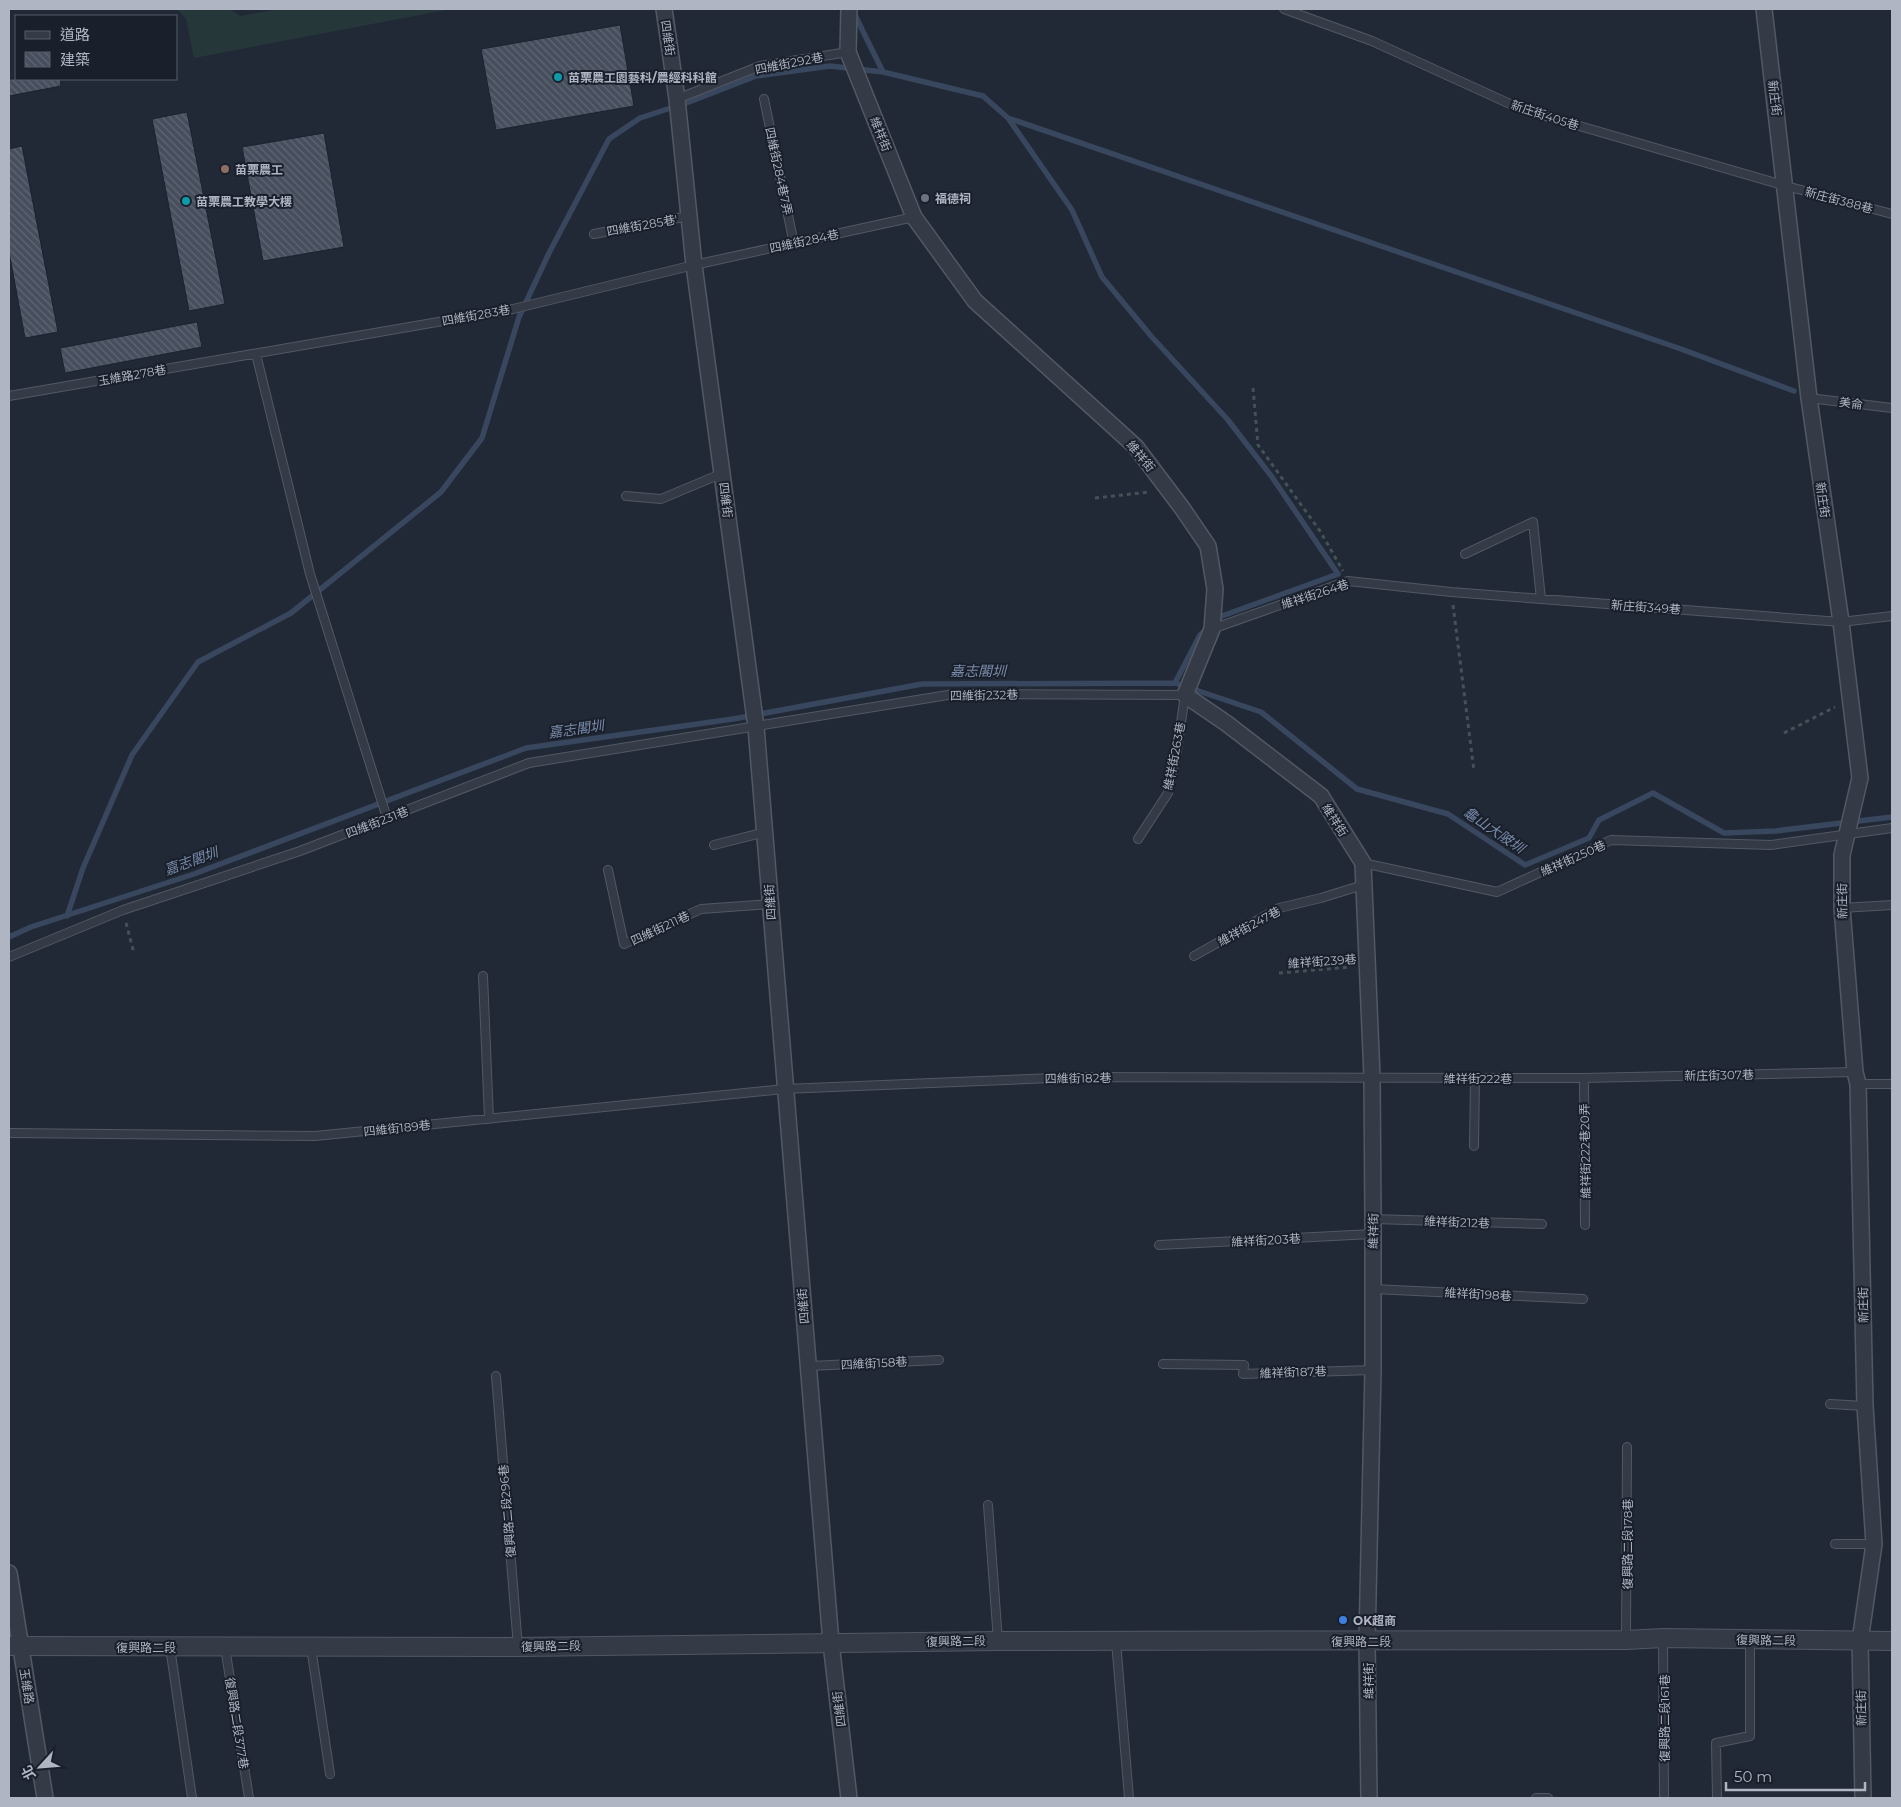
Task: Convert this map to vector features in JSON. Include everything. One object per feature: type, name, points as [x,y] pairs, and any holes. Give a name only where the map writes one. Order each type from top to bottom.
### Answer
[{"type":"street","name":"四維街","points":[[664,9],[677,99],[694,265],[756,727],[784,1089],[831,1643],[849,1798]]},
{"type":"street","name":"維祥街","points":[[849,9],[848,52],[914,217],[976,301],[1136,447],[1208,546],[1215,589],[1212,629],[1185,695],[1226,723],[1320,796],[1363,863],[1372,1077],[1373,1219],[1373,1370],[1368,1641],[1369,1798]]},
{"type":"street","name":"新庄街","points":[[1764,9],[1786,186],[1809,398],[1841,622],[1860,778],[1842,855],[1842,908],[1856,1078],[1865,1406],[1874,1544],[1860,1641],[1863,1798]]},
{"type":"street","name":"玉維路","points":[[9,1574],[14,1646],[45,1798]]},
{"type":"street","name":"復興路二段","points":[[14,1646],[225,1648],[998,1641],[1626,1640],[1664,1638],[1892,1641]]},
{"type":"lane","name":"新庄街405巷","points":[[1284,9],[1372,41],[1522,109],[1786,186]]},
{"type":"lane","name":"四維街292巷","points":[[677,99],[760,66],[848,52]]},
{"type":"lane","name":"四維街284巷7弄","points":[[764,99],[794,244]]},
{"type":"lane","name":"新庄街388巷","points":[[1786,186],[1892,214]]},
{"type":"lane","name":"四維街285巷'","points":[[594,234],[689,216]]},
{"type":"lane","name":"四維街284巷","points":[[694,265],[914,217]]},
{"type":"lane","name":"四維街283巷","points":[[256,354],[513,309],[694,265]]},
{"type":"lane","name":"玉維路278巷","points":[[9,396],[256,354]]},
{"type":"lane","points":[[256,354],[310,574],[387,818]]},
{"type":"lane","name":"美侖","points":[[1809,398],[1892,408]]},
{"type":"lane","points":[[626,496],[661,499],[723,473]]},
{"type":"lane","points":[[1465,554],[1533,522],[1542,599]]},
{"type":"lane","name":"維祥街264巷","points":[[1212,629],[1348,581],[1451,592]]},
{"type":"lane","name":"新庄街349巷","points":[[1451,592],[1841,622],[1892,616]]},
{"type":"lane","name":"四維街232巷","points":[[756,727],[954,694],[1185,695]]},
{"type":"lane","name":"維祥街263巷","points":[[1138,838],[1168,793],[1177,750],[1185,695]]},
{"type":"lane","name":"四維街231巷","points":[[9,957],[123,910],[300,851],[529,763],[756,727]]},
{"type":"lane","name":"維祥街250巷","points":[[1363,863],[1497,892],[1611,840],[1771,845],[1892,828]]},
{"type":"lane","points":[[714,845],[765,832]]},
{"type":"lane","name":"四維街211巷","points":[[608,870],[624,944],[701,909],[770,904]]},
{"type":"lane","name":"維祥街247巷","points":[[1194,956],[1279,908],[1363,885]]},
{"type":"lane","points":[[1842,908],[1892,905]]},
{"type":"lane","points":[[483,976],[489,1118]]},
{"type":"lane","name":"四維街182巷","points":[[784,1089],[1076,1077],[1372,1077]]},
{"type":"lane","name":"維祥街222巷","points":[[1372,1077],[1584,1078]]},
{"type":"lane","points":[[1474,1146],[1475,1078]]},
{"type":"lane","name":"新庄街307巷","points":[[1584,1078],[1856,1078],[1892,1084]]},
{"type":"lane","name":"維祥街222巷20弄","points":[[1584,1078],[1586,1225]]},
{"type":"lane","name":"四維街189巷","points":[[9,1133],[315,1136],[784,1089]]},
{"type":"lane","name":"維祥街212巷","points":[[1373,1219],[1542,1224]]},
{"type":"lane","name":"維祥街203巷","points":[[1159,1245],[1372,1234]]},
{"type":"lane","name":"維祥街198巷","points":[[1372,1289],[1583,1299]]},
{"type":"lane","name":"四維街158巷","points":[[809,1366],[939,1360]]},
{"type":"lane","name":"維祥街187巷","points":[[1163,1364],[1244,1364],[1243,1374],[1373,1370]]},
{"type":"lane","name":"復興路二段296巷","points":[[496,1376],[518,1646]]},
{"type":"lane","points":[[1830,1404],[1865,1406]]},
{"type":"lane","name":"復興路二段178巷","points":[[1626,1640],[1627,1447]]},
{"type":"lane","points":[[988,1505],[998,1641]]},
{"type":"lane","points":[[1835,1544],[1874,1544]]},
{"type":"lane","name":"復興路二段161巷","points":[[1664,1638],[1664,1798]]},
{"type":"lane","points":[[1717,1798],[1716,1743],[1750,1736],[1750,1639]]},
{"type":"lane","points":[[1116,1641],[1129,1798]]},
{"type":"lane","points":[[170,1647],[192,1798]]},
{"type":"lane","points":[[311,1647],[330,1774]]},
{"type":"lane","name":"復興路二段377巷","points":[[225,1648],[249,1798]]},
{"type":"lane","points":[[1536,1798],[1548,1798]]},
{"type":"path","points":[[1253,388],[1258,445],[1320,531],[1348,581]]},
{"type":"path","points":[[1095,498],[1168,489]]},
{"type":"path","points":[[1451,592],[1474,771]]},
{"type":"path","points":[[1784,733],[1850,699]]},
{"type":"path","points":[[123,910],[134,954]]},
{"type":"path","name":"維祥街239巷","points":[[1279,973],[1366,966]]},
{"type":"shaded area","points":[[177,9],[229,9],[241,16],[279,9],[451,9],[194,58],[186,19]]},
{"type":"building","name":"苗栗農工園藝科/農經科科館","points":[[620,25],[634,106],[496,130],[481,49]]},
{"type":"building","points":[[9,79],[60,80],[61,86],[9,96]]},
{"type":"building","points":[[187,112],[225,304],[189,311],[152,119]]},
{"type":"building","points":[[324,133],[344,247],[263,261],[242,147]]},
{"type":"building","points":[[22,146],[58,332],[25,338],[9,252],[9,149]]},
{"type":"building","points":[[197,322],[202,347],[65,373],[60,348]]},
{"type":"waterway","points":[[853,11],[883,72]]},
{"type":"waterway","points":[[67,916],[83,868],[132,755],[198,662],[291,613],[441,492],[482,438],[519,317],[549,253],[609,139],[640,118],[689,102],[756,76],[830,66],[883,72],[983,96],[1008,118],[1072,210],[1102,277],[1151,336],[1228,420],[1272,477],[1338,574],[1222,616],[1216,621]]},
{"type":"waterway","points":[[1008,118],[1681,349],[1794,391]]},
{"type":"waterway","points":[[1175,683],[1200,635],[1207,629]]},
{"type":"waterway","name":"嘉志閣圳","points":[[9,937],[31,927],[194,874],[526,748],[733,719],[922,684],[1175,683],[1261,712],[1357,789],[1448,814],[1525,865],[1589,838],[1599,820],[1653,793],[1724,833],[1775,831],[1892,817]]},
{"type":"place","name":"苗栗農工園藝科/農經科科館","points":[[558,77]]},
{"type":"place","name":"苗栗農工","points":[[225,169]]},
{"type":"place","name":"福德祠","points":[[925,198]]},
{"type":"place","name":"苗栗農工教學大樓","points":[[186,201]]},
{"type":"place","name":"OK超商","points":[[1343,1620]]},
{"type":"water label","name":"龜山大陂圳","points":[[1494,830]]}]
